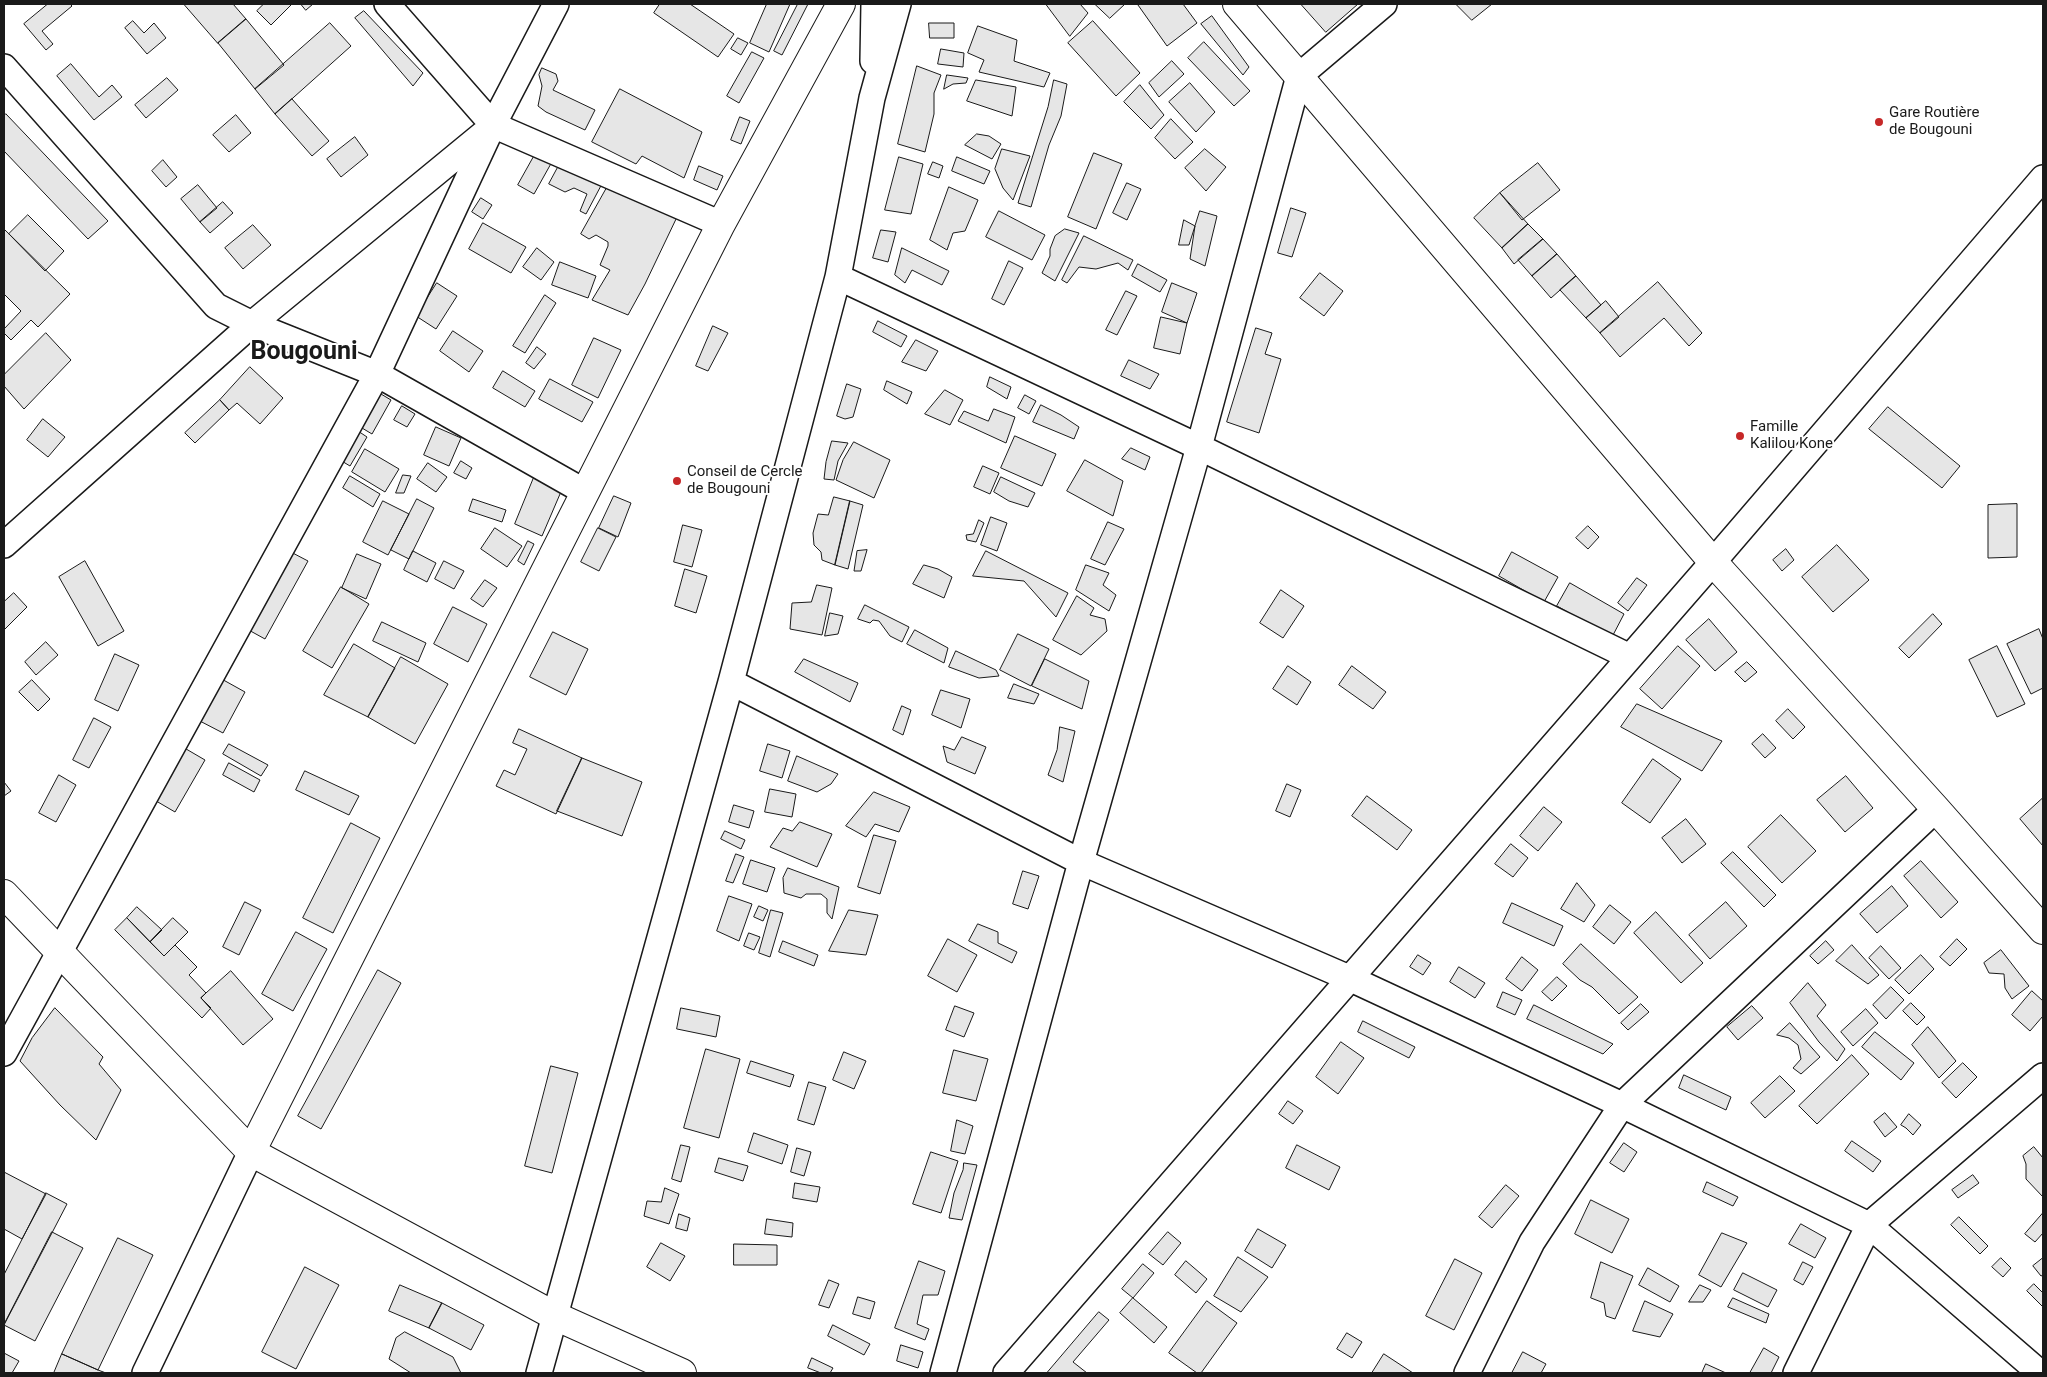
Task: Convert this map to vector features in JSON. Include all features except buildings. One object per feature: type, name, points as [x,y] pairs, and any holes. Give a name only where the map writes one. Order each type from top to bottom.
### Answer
[{"type":"street","points":[[387,4],[494,125],[721,224]]},
{"type":"street","points":[[4,1053],[377,374],[494,125],[556,4]]},
{"type":"street","points":[[145,1373],[250,1152],[721,224],[841,4]]},
{"type":"street","points":[[872,98],[874,4]]},
{"type":"street","points":[[539,1373],[731,682],[838,277],[872,98],[898,4]]},
{"type":"street","points":[[1237,4],[1713,562],[1936,808],[2043,930]]},
{"type":"street","points":[[943,1373],[1081,862],[1199,447],[1299,76],[1384,4]]},
{"type":"street","points":[[4,67],[216,306],[252,324],[377,374],[585,492]]},
{"type":"street","points":[[4,545],[252,324],[494,125]]},
{"type":"street","points":[[1006,1373],[1348,978],[1713,562],[2043,178]]},
{"type":"street","points":[[838,277],[1199,447],[1630,657]]},
{"type":"street","points":[[731,682],[1081,862],[1348,978],[1622,1106],[1869,1225],[2040,1373]]},
{"type":"street","points":[[1467,1373],[1532,1242],[1622,1106],[1936,808]]},
{"type":"street","points":[[4,894],[250,1152],[555,1316],[682,1373]]},
{"type":"street","points":[[1796,1373],[1869,1225],[2043,1076]]},
{"type":"place","name":"Gare Routière de Bougouni","points":[[1879,122]]},
{"type":"place","name":"Famille Kalilou Kone","points":[[1740,436]]},
{"type":"place","name":"Conseil de Cercle de Bougouni","points":[[677,481]]},
{"type":"district","name":"Bougouni","points":[[304,353]]}]
